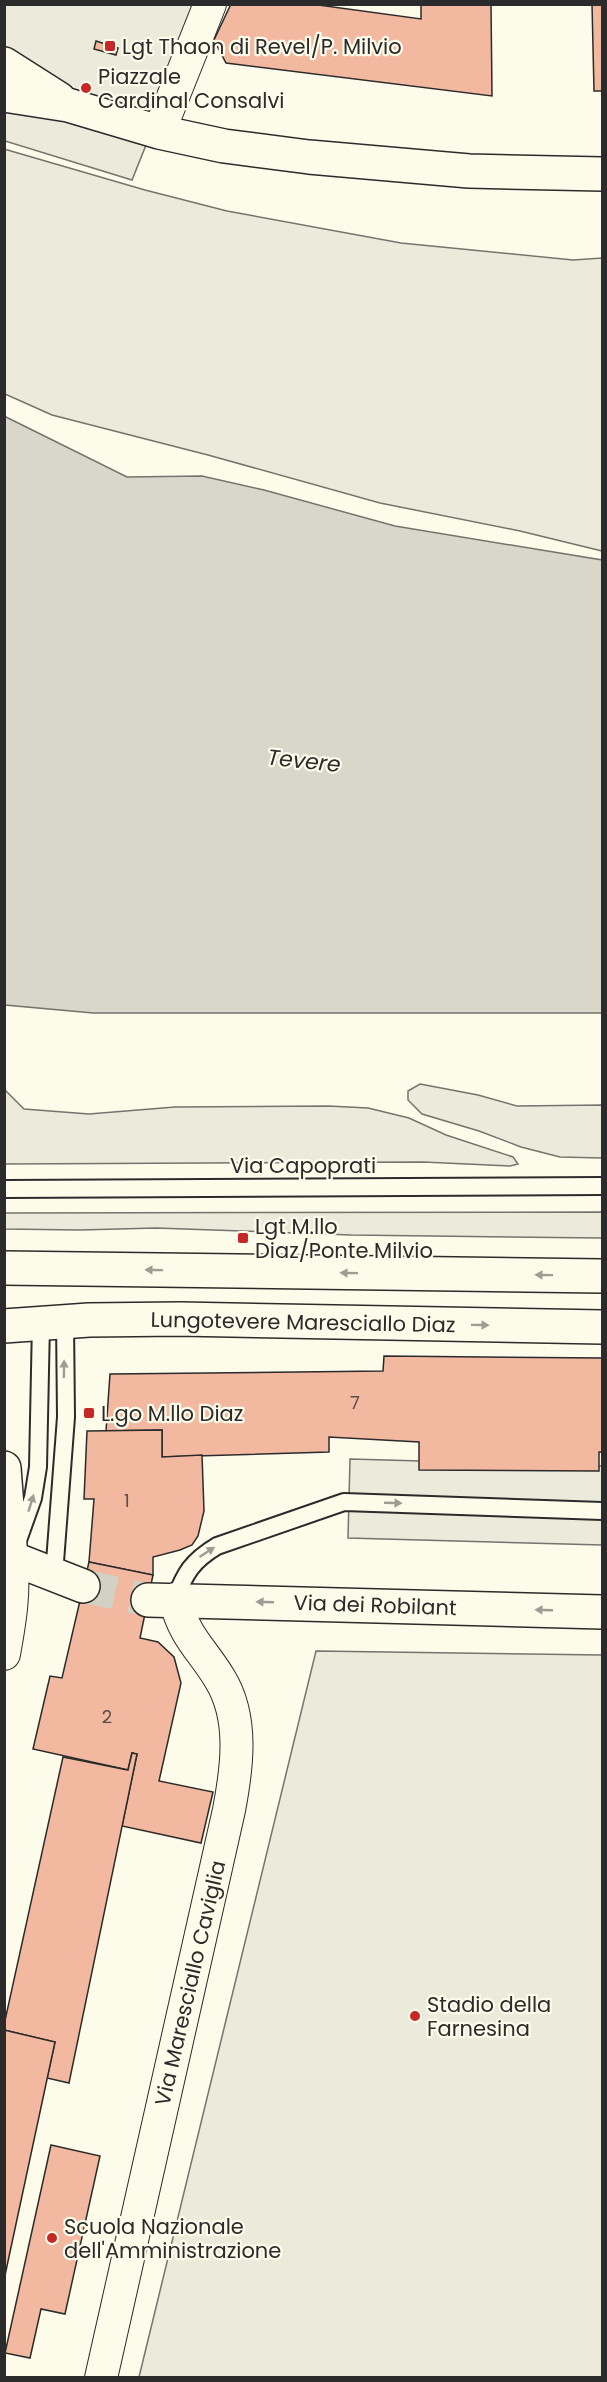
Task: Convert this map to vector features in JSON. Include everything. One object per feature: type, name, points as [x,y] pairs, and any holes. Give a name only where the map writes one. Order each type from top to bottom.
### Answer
[{"type":"main road","points":[[4,64],[68,105]]},
{"type":"main road","points":[[4,95],[68,105],[159,132],[224,146],[400,166],[517,173],[603,174]]},
{"type":"main road","points":[[4,1268],[603,1276]]},
{"type":"main road","name":"Lungotevere Maresciallo Diaz","points":[[4,1326],[53,1322],[180,1319],[603,1327]]},
{"type":"main road","points":[[4,1468],[8,1556],[69,1581]]},
{"type":"main road","name":"Via dei Robilant","points":[[161,1600],[603,1612]]},
{"type":"street","points":[[159,132],[210,4]]},
{"type":"street","points":[[4,1654],[13,1608],[14,1582],[8,1556]]},
{"type":"street","name":"Via Maresciallo Caviglia","points":[[101,2378],[227,1821],[237,1766],[235,1726],[226,1690],[189,1634],[161,1600]]},
{"type":"lane","name":"Via Capoprati","points":[[4,1189],[603,1186]]},
{"type":"lane","points":[[8,1556],[27,1515],[36,1482],[53,1322]]},
{"type":"lane","points":[[53,1322],[66,1417],[69,1581]]},
{"type":"lane","points":[[161,1600],[191,1566],[217,1546],[344,1502],[603,1511]]},
{"type":"shaded area","name":"Piazzale Cardinal Consalvi","points":[[4,5],[202,5],[132,180],[5,141]]},
{"type":"shaded area","points":[[4,149],[227,211],[401,243],[573,260],[602,258],[602,551],[520,531],[380,503],[52,415],[5,394]]},
{"type":"shaded area","points":[[420,1084],[478,1095],[517,1106],[602,1105],[602,1158],[560,1157],[521,1147],[479,1131],[422,1114],[408,1100],[408,1091]]},
{"type":"shaded area","points":[[5,1090],[24,1109],[89,1114],[175,1107],[368,1108],[409,1118],[446,1135],[513,1157],[518,1164],[510,1166],[423,1162],[5,1164]]},
{"type":"shaded area","points":[[602,1212],[602,1238],[351,1235],[156,1228],[4,1229],[5,1213]]},
{"type":"shaded area","points":[[350,1459],[602,1466],[602,1545],[348,1538]]},
{"type":"shaded area","name":"Stadio della Farnesina","points":[[316,1651],[602,1655],[602,2377],[139,2377]]},
{"type":"water","name":"Tevere","points":[[4,416],[127,477],[202,476],[264,490],[395,526],[602,560],[602,1013],[93,1013],[5,1005]]},
{"type":"building","points":[[231,4],[311,4],[421,19],[421,4],[491,4],[492,96],[226,63],[214,40]]},
{"type":"building","points":[[592,4],[602,4],[602,91],[594,91]]},
{"type":"building","points":[[96,41],[118,48],[116,55],[94,49]]},
{"type":"building","points":[[384,1356],[602,1358],[602,1452],[599,1452],[599,1471],[419,1470],[419,1442],[329,1437],[329,1452],[162,1457],[162,1430],[106,1431],[110,1374],[383,1371]]},
{"type":"building","points":[[162,1430],[162,1457],[202,1455],[204,1511],[198,1536],[192,1545],[153,1557],[153,1575],[89,1562],[94,1499],[84,1499],[87,1431]]},
{"type":"building","points":[[89,1562],[153,1575],[140,1638],[158,1642],[174,1657],[181,1683],[159,1781],[213,1792],[201,1843],[122,1826],[137,1754],[132,1753],[128,1770],[33,1749],[50,1676],[62,1678]]},
{"type":"building","points":[[132,1753],[137,1754],[69,2083],[47,2078],[55,2042],[4,2030],[4,2025],[63,1757],[128,1770]]},
{"type":"building","points":[[4,2030],[55,2042],[4,2280]]},
{"type":"building","points":[[51,2145],[100,2156],[65,2314],[41,2309],[30,2358],[5,2353]]},
{"type":"tunnel","points":[[83,1586],[148,1600]]},
{"type":"place","name":"Lgt Thaon di Revel/P. Milvio","points":[[110,46]]},
{"type":"place","name":"Piazzale Cardinal Consalvi","points":[[86,88]]},
{"type":"place","name":"Lgt M.llo Diaz/Ponte Milvio","points":[[243,1238]]},
{"type":"place","name":"L.go M.llo Diaz","points":[[89,1413]]},
{"type":"place","name":"Stadio della Farnesina","points":[[415,2016]]},
{"type":"place","name":"Scuola Nazionale dell'Amministrazione","points":[[52,2238]]}]
